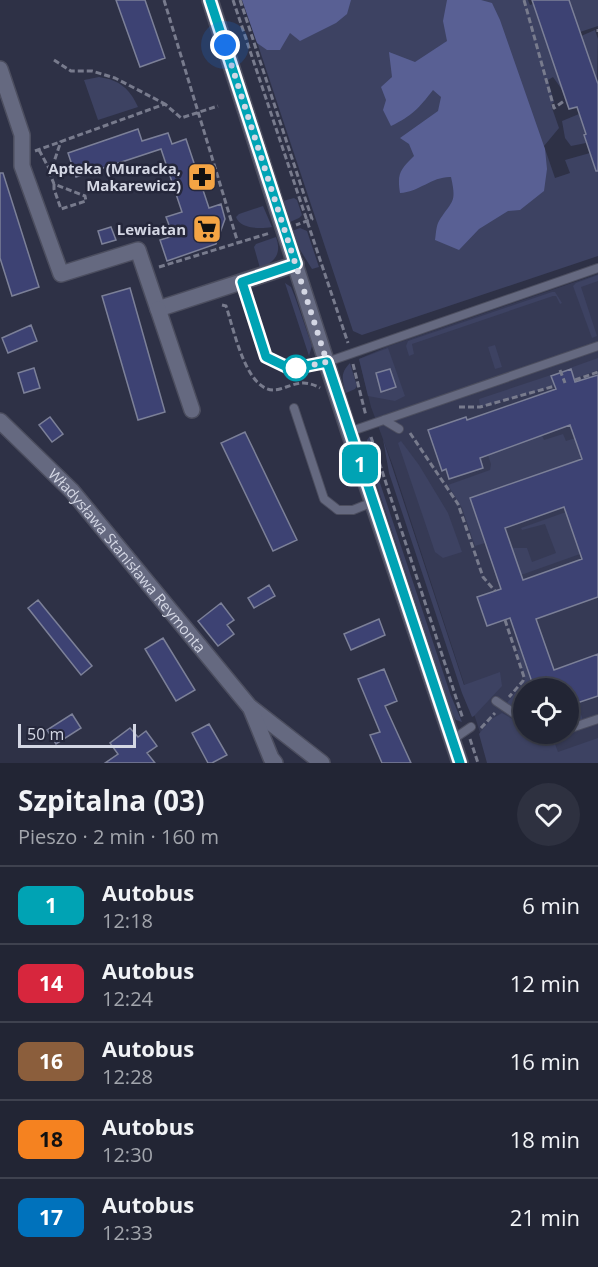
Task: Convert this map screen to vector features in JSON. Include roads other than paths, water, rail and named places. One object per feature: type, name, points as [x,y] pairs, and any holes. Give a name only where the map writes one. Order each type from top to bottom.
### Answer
[{"type":"street","points":[[210,0],[349,432],[460,763]]},
{"type":"street","points":[[0,69],[22,135],[22,166],[62,274],[138,250],[192,410]]},
{"type":"street","points":[[158,309],[296,264]]},
{"type":"street","name":"Władysława Stanisława Reymonta","points":[[0,421],[72,491],[249,706],[322,763]]},
{"type":"street","name":"Władysława Stanisława Reymonta","points":[[249,706],[275,763]]},
{"type":"lane","points":[[242,282],[266,357],[291,369],[327,362],[598,268]]},
{"type":"lane","points":[[349,432],[598,346]]},
{"type":"lane","points":[[294,408],[324,499],[338,510],[352,510],[373,502]]},
{"type":"lane","points":[[384,420],[402,427]]},
{"type":"lane","points":[[499,703],[513,713]]},
{"type":"lane","points":[[579,725],[598,719]]},
{"type":"lane","points":[[452,740],[469,729]]},
{"type":"place","name":"Apteka (Muracka, Makarewicz)","points":[[202,177]]},
{"type":"place","name":"Lewiatan","points":[[207,229]]}]
